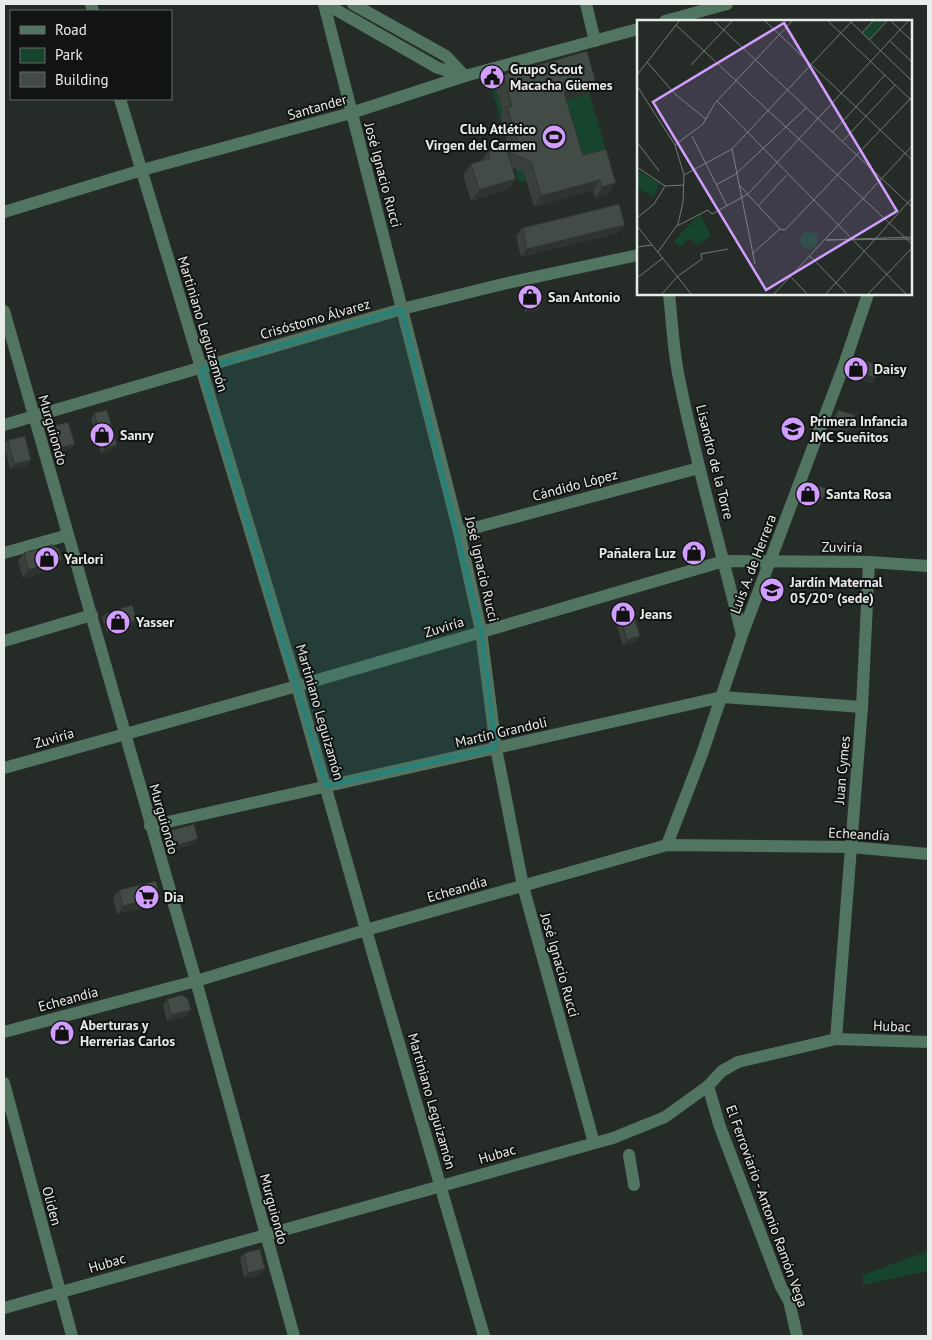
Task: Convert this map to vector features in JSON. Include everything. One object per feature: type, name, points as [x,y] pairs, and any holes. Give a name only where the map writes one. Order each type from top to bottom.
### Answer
[{"type":"street","points":[[325,4],[438,68],[465,76]]},
{"type":"street","name":"José Ignacio Rucci","points":[[325,4],[351,113],[459,532],[481,631],[496,748],[523,886],[594,1143]]},
{"type":"street","points":[[353,4],[446,56],[465,76]]},
{"type":"street","points":[[586,4],[594,41]]},
{"type":"street","points":[[669,20],[727,4]]},
{"type":"street","name":"Santander","points":[[4,212],[142,170],[351,113],[465,76],[637,29]]},
{"type":"street","name":"Martiniano Leguizamón","points":[[120,100],[297,686],[484,1336]]},
{"type":"street","name":"Crisóstomo Álvarez","points":[[4,425],[402,309],[503,284],[637,255]]},
{"type":"street","name":"Lisandro de la Torre","points":[[669,295],[678,371],[699,468],[742,635]]},
{"type":"street","name":"Luis A. de Herrera","points":[[667,845],[722,697],[742,635],[844,365],[868,295]]},
{"type":"street","name":"Murguiondo","points":[[4,311],[33,417],[92,615],[150,826],[196,981],[294,1336]]},
{"type":"street","name":"Cándido López","points":[[459,532],[699,468]]},
{"type":"street","points":[[4,553],[68,535]]},
{"type":"street","name":"Zuviría","points":[[4,768],[297,686],[724,561],[869,562],[928,566]]},
{"type":"street","name":"Juan Cymes","points":[[836,1039],[862,707],[869,562]]},
{"type":"street","points":[[4,641],[92,615]]},
{"type":"street","name":"Martín Grandoli","points":[[150,826],[722,697],[862,707]]},
{"type":"street","name":"Echeandía","points":[[4,1032],[196,981],[366,930],[667,845],[850,847],[928,854]]},
{"type":"street","name":"Hubac","points":[[4,1308],[612,1138],[665,1117],[708,1086],[722,1071],[738,1062],[836,1039],[928,1042]]},
{"type":"street","name":"Oliden","points":[[4,1083],[72,1336]]},
{"type":"street","name":"El Ferroviario - Antonio Ramón Vega","points":[[708,1086],[720,1127],[781,1287],[789,1300],[797,1336]]},
{"type":"street","points":[[629,1155],[634,1185]]},
{"type":"highlighted area","points":[[402,309],[481,631],[496,748],[326,786],[201,369]]},
{"type":"green space","name":"Club Atlético Virgen del Carmen","points":[[580,62],[608,157],[519,182],[491,87]]},
{"type":"green space","points":[[928,1251],[928,1271],[863,1285],[863,1275]]},
{"type":"building","name":"Club Atlético Virgen del Carmen","points":[[587,51],[596,83],[564,92],[583,155],[606,149],[616,183],[602,187],[600,180],[541,196],[531,162],[507,151],[516,179],[479,190],[471,164],[490,158],[488,152],[518,143],[507,107],[512,106],[503,75]]},
{"type":"building","points":[[619,204],[625,225],[527,249],[522,228]]},
{"type":"building","points":[[538,287],[541,305],[529,307],[526,289]]},
{"type":"building","points":[[857,358],[880,366],[875,378],[853,370]]},
{"type":"building","points":[[107,410],[117,445],[105,448],[94,413]]},
{"type":"building","points":[[838,410],[855,415],[850,429],[833,425]]},
{"type":"building","points":[[68,422],[75,444],[59,448],[53,426]]},
{"type":"building","points":[[25,436],[31,460],[14,464],[8,440]]},
{"type":"building","points":[[810,484],[826,488],[824,498],[804,497]]},
{"type":"building","name":"Pañalera Luz","points":[[701,540],[702,546],[693,559],[690,542]]},
{"type":"building","points":[[52,545],[59,549],[62,560],[28,570],[24,553]]},
{"type":"building","points":[[630,604],[640,636],[627,640],[617,607]]},
{"type":"building","points":[[132,605],[137,620],[110,627],[106,613]]},
{"type":"building","points":[[194,824],[198,839],[175,846],[170,831]]},
{"type":"building","points":[[156,881],[160,897],[123,906],[119,890]]},
{"type":"building","points":[[182,995],[188,999],[191,1010],[171,1015],[167,999]]},
{"type":"building","points":[[260,1249],[265,1269],[248,1273],[244,1253]]},
{"type":"place","name":"Grupo Scout Macacha Güemes","points":[[492,77]]},
{"type":"place","name":"Club Atlético Virgen del Carmen","points":[[554,137]]},
{"type":"place","name":"San Antonio","points":[[530,297]]},
{"type":"place","name":"Daisy","points":[[856,369]]},
{"type":"place","name":"Primera Infancia JMC Sueñitos","points":[[793,429]]},
{"type":"place","name":"Sanry","points":[[102,435]]},
{"type":"place","name":"Santa Rosa","points":[[808,494]]},
{"type":"place","name":"Pañalera Luz","points":[[694,553]]},
{"type":"place","name":"Yarlori","points":[[47,559]]},
{"type":"place","name":"Jardín Maternal 05/20° (sede)","points":[[772,590]]},
{"type":"place","name":"Jeans","points":[[623,614]]},
{"type":"place","name":"Yasser","points":[[118,622]]},
{"type":"place","name":"Dia","points":[[147,897]]},
{"type":"place","name":"Aberturas y Herrerias Carlos","points":[[62,1033]]}]
